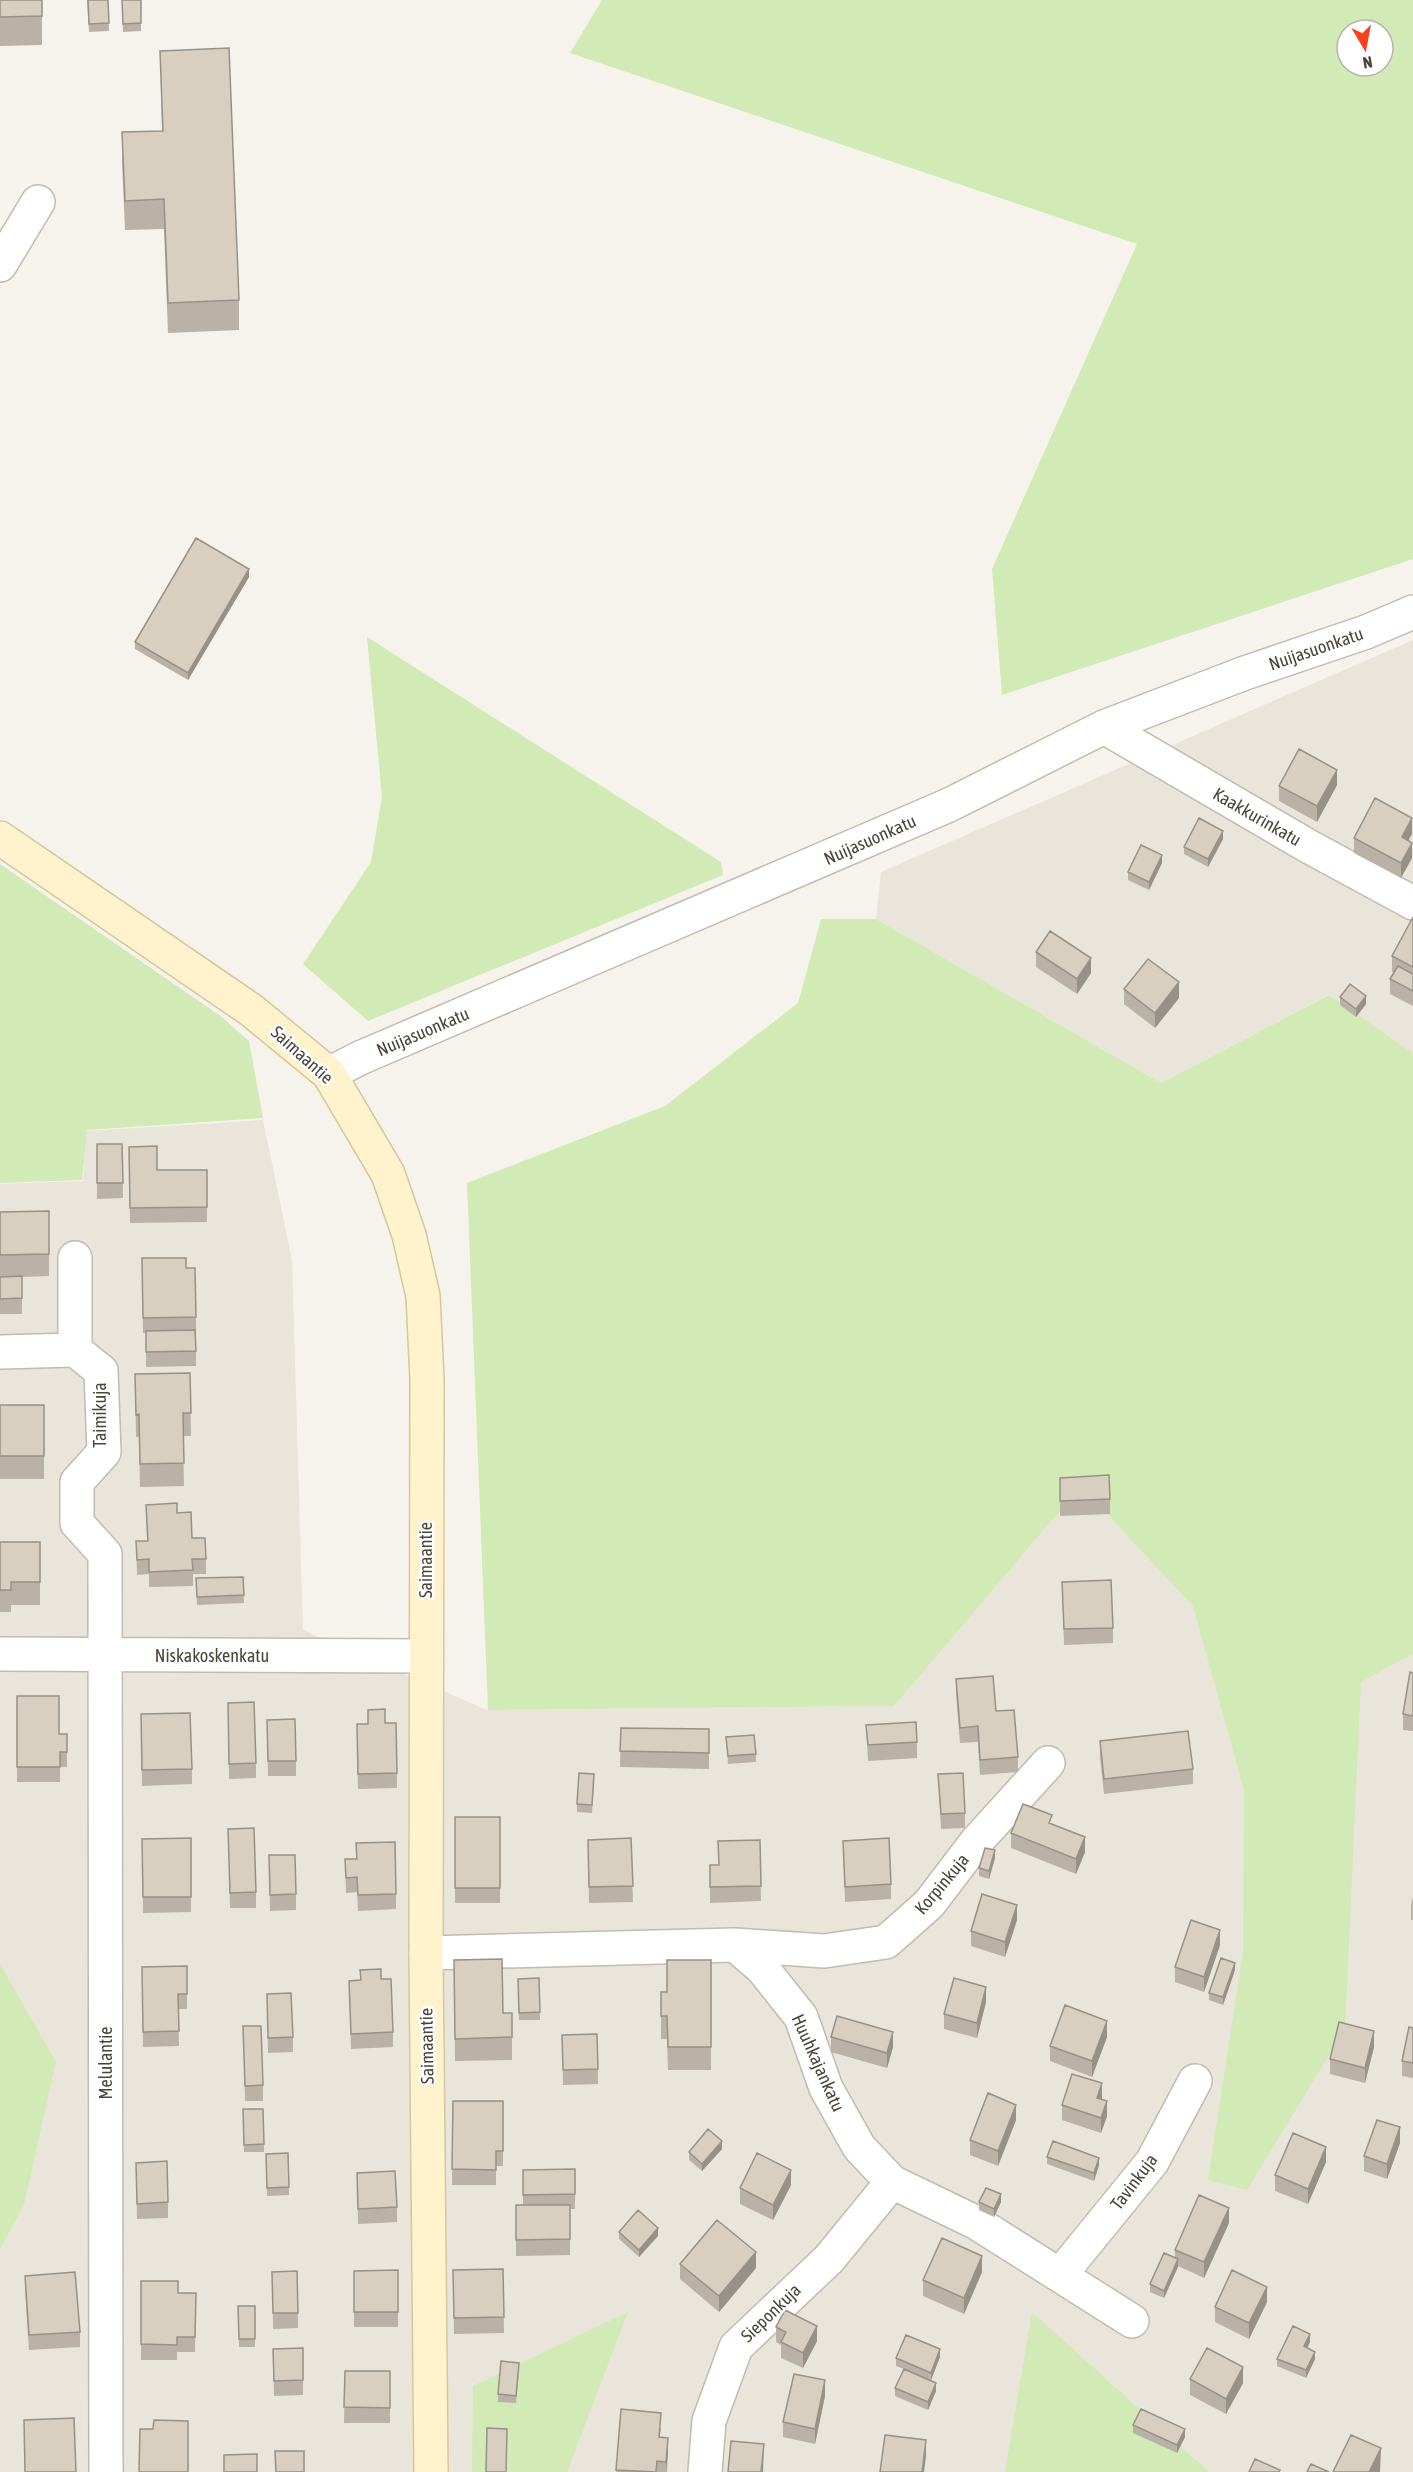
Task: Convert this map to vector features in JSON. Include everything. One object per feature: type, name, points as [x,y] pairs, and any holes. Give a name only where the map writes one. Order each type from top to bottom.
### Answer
[{"type":"street","points":[[0,265],[38,202]]},
{"type":"street","name":"Nuijasuonkatu","points":[[329,1074],[949,805],[1104,727],[1366,632],[1413,612]]},
{"type":"street","name":"Kaakkurinkatu","points":[[1104,727],[1308,846],[1413,903]]},
{"type":"street","name":"Saimaantie","points":[[0,838],[251,1010],[329,1074],[388,1174],[409,1235],[423,1296],[427,1380],[426,1953],[431,2472]]},
{"type":"street","points":[[0,1352],[75,1350],[75,1258]]},
{"type":"street","name":"Taimikuja","points":[[75,1350],[101,1371],[104,1452],[77,1482],[77,1523],[105,1554],[106,1655]]},
{"type":"street","name":"Niskakoskenkatu","points":[[0,1654],[425,1656]]},
{"type":"street","name":"Melulantie","points":[[106,1655],[106,2472]]},
{"type":"street","name":"Korpinkuja","points":[[735,1945],[824,1951],[886,1942],[929,1904],[977,1841],[1048,1763]]},
{"type":"street","points":[[426,1953],[735,1945]]},
{"type":"street","name":"Huuhkajankatu","points":[[735,1945],[762,1968],[801,2017],[826,2088],[859,2146],[892,2182],[977,2223],[1132,2321]]},
{"type":"street","name":"Tavinkuja","points":[[1060,2275],[1152,2162],[1195,2081]]},
{"type":"street","name":"Sieponkuja","points":[[705,2472],[709,2421],[736,2347],[829,2259],[892,2182]]},
{"type":"shaded area","points":[[1413,640],[1413,1053],[1328,995],[1161,1083],[876,919],[881,872]]},
{"type":"shaded area","points":[[263,1120],[292,1260],[303,1630],[487,1710],[894,1706],[1083,1447],[1361,1681],[1413,1654],[1413,2472],[0,2472],[0,1184],[83,1181],[86,1131]]},
{"type":"green space","points":[[602,0],[1413,0],[1413,559],[1002,695],[992,569],[1137,244],[570,53]]},
{"type":"green space","points":[[367,637],[721,862],[723,875],[368,1021],[303,964],[371,862],[382,797]]},
{"type":"green space","points":[[0,864],[219,1015],[249,1041],[263,1118],[87,1130],[82,1180],[0,1183]]},
{"type":"green space","points":[[821,919],[876,919],[1161,1083],[1329,995],[1413,1053],[1413,1654],[1361,1682],[1345,2029],[1247,2190],[1208,2180],[1243,1952],[1244,1790],[1193,1606],[1081,1486],[894,1706],[488,1710],[467,1183],[665,1106],[798,1003]]},
{"type":"green space","points":[[0,1964],[56,2062],[24,2205],[0,2249]]},
{"type":"green space","points":[[628,2312],[567,2472],[472,2472],[473,2386]]},
{"type":"green space","points":[[1032,2312],[1209,2472],[1005,2472]]},
{"type":"building","points":[[0,0],[42,0],[42,16],[0,17]]},
{"type":"building","points":[[88,0],[108,0],[109,23],[89,24]]},
{"type":"building","points":[[122,0],[141,0],[141,23],[123,24]]},
{"type":"building","points":[[229,48],[239,300],[168,303],[164,199],[125,201],[122,132],[163,131],[160,51]]},
{"type":"building","points":[[196,538],[249,569],[188,673],[135,642]]},
{"type":"building","points":[[1299,749],[1337,770],[1317,806],[1279,786]]},
{"type":"building","points":[[1375,798],[1412,818],[1402,837],[1412,843],[1401,863],[1354,838]]},
{"type":"building","points":[[1199,818],[1223,831],[1208,859],[1184,847]]},
{"type":"building","points":[[1141,845],[1162,855],[1149,882],[1128,872]]},
{"type":"building","points":[[1413,917],[1413,967],[1392,956]]},
{"type":"building","points":[[1050,931],[1091,958],[1077,979],[1036,952]]},
{"type":"building","points":[[1148,959],[1179,982],[1155,1013],[1124,989]]},
{"type":"building","points":[[1398,966],[1413,974],[1413,991],[1390,979]]},
{"type":"building","points":[[1350,984],[1366,996],[1356,1009],[1340,997]]},
{"type":"building","points":[[97,1144],[122,1144],[123,1183],[97,1183]]},
{"type":"building","points":[[157,1146],[157,1170],[207,1170],[207,1207],[130,1208],[129,1147]]},
{"type":"building","points":[[49,1211],[49,1254],[0,1255],[0,1212]]},
{"type":"building","points":[[142,1258],[186,1258],[186,1268],[195,1268],[196,1317],[143,1318]]},
{"type":"building","points":[[22,1276],[22,1298],[0,1299],[0,1277]]},
{"type":"building","points":[[195,1330],[196,1351],[146,1352],[146,1331]]},
{"type":"building","points":[[190,1373],[191,1413],[183,1413],[184,1463],[140,1464],[135,1374]]},
{"type":"building","points":[[0,1405],[44,1405],[44,1456],[0,1456]]},
{"type":"building","points":[[1109,1475],[1110,1499],[1060,1501],[1060,1478]]},
{"type":"building","points":[[177,1503],[177,1513],[191,1512],[192,1538],[205,1538],[206,1559],[192,1559],[193,1570],[149,1572],[149,1559],[137,1560],[136,1541],[148,1541],[146,1505]]},
{"type":"building","points":[[0,1542],[40,1542],[40,1582],[11,1582],[11,1590],[0,1590]]},
{"type":"building","points":[[243,1577],[244,1595],[197,1597],[196,1578]]},
{"type":"building","points":[[1111,1580],[1113,1628],[1064,1629],[1062,1582]]},
{"type":"building","points":[[1410,1672],[1413,1673],[1413,1716],[1403,1714]]},
{"type":"building","points":[[993,1676],[996,1711],[1014,1710],[1018,1757],[980,1760],[978,1726],[960,1728],[956,1679]]},
{"type":"building","points":[[17,1696],[59,1696],[59,1734],[67,1734],[67,1752],[60,1752],[60,1767],[17,1767]]},
{"type":"building","points":[[254,1702],[256,1763],[229,1764],[228,1703]]},
{"type":"building","points":[[385,1709],[385,1723],[396,1723],[397,1773],[358,1774],[357,1724],[368,1724],[368,1710]]},
{"type":"building","points":[[190,1713],[192,1769],[142,1770],[141,1714]]},
{"type":"building","points":[[295,1719],[296,1761],[268,1761],[267,1720]]},
{"type":"building","points":[[916,1722],[917,1742],[868,1745],[866,1725]]},
{"type":"building","points":[[621,1728],[709,1729],[709,1753],[620,1751]]},
{"type":"building","points":[[1188,1731],[1193,1769],[1104,1779],[1100,1741]]},
{"type":"building","points":[[754,1735],[756,1754],[728,1756],[726,1737]]},
{"type":"building","points":[[579,1773],[594,1774],[592,1805],[577,1804]]},
{"type":"building","points":[[963,1773],[965,1813],[941,1814],[938,1774]]},
{"type":"building","points":[[1023,1804],[1052,1815],[1049,1823],[1085,1837],[1076,1859],[1011,1833]]},
{"type":"building","points":[[455,1817],[500,1817],[500,1888],[455,1888]]},
{"type":"building","points":[[254,1828],[256,1892],[230,1893],[228,1829]]},
{"type":"building","points":[[191,1838],[191,1897],[143,1897],[142,1839]]},
{"type":"building","points":[[631,1838],[633,1886],[589,1887],[588,1840]]},
{"type":"building","points":[[889,1838],[891,1884],[845,1887],[843,1841]]},
{"type":"building","points":[[760,1840],[761,1886],[710,1887],[710,1865],[719,1865],[718,1841]]},
{"type":"building","points":[[395,1842],[396,1894],[358,1895],[357,1877],[346,1878],[345,1859],[357,1859],[356,1843]]},
{"type":"building","points":[[985,1848],[995,1850],[989,1871],[979,1868]]},
{"type":"building","points":[[269,1855],[295,1855],[296,1894],[270,1895]]},
{"type":"building","points":[[982,1894],[1017,1905],[1005,1942],[971,1931]]},
{"type":"building","points":[[1191,1920],[1220,1930],[1204,1977],[1175,1967]]},
{"type":"building","points":[[1221,1958],[1235,1963],[1223,1997],[1209,1993]]},
{"type":"building","points":[[502,1959],[503,2013],[512,2013],[512,2037],[455,2039],[454,1960]]},
{"type":"building","points":[[667,1960],[711,1960],[711,2047],[668,2047],[667,2016],[661,2016],[661,1992],[667,1992]]},
{"type":"building","points":[[187,1966],[187,1994],[178,1994],[179,2031],[143,2032],[142,1967]]},
{"type":"building","points":[[381,1969],[381,1979],[391,1979],[393,2032],[351,2034],[349,1981],[361,1980],[360,1970]]},
{"type":"building","points":[[539,1978],[540,2012],[519,2013],[518,1979]]},
{"type":"building","points":[[954,1978],[986,1987],[977,2023],[944,2014]]},
{"type":"building","points":[[291,1993],[293,2037],[268,2038],[267,1994]]},
{"type":"building","points":[[1065,2005],[1107,2021],[1092,2061],[1050,2046]]},
{"type":"building","points":[[837,2016],[893,2032],[887,2053],[831,2037]]},
{"type":"building","points":[[1339,2022],[1374,2031],[1365,2068],[1330,2059]]},
{"type":"building","points":[[243,2026],[261,2026],[263,2085],[245,2086]]},
{"type":"building","points":[[1409,2027],[1413,2028],[1413,2063],[1402,2061]]},
{"type":"building","points":[[597,2034],[598,2069],[563,2070],[562,2035]]},
{"type":"building","points":[[1072,2074],[1102,2083],[1097,2098],[1107,2101],[1101,2118],[1062,2105]]},
{"type":"building","points":[[988,2093],[1016,2105],[998,2151],[970,2140]]},
{"type":"building","points":[[453,2101],[503,2101],[503,2151],[496,2151],[496,2170],[452,2169]]},
{"type":"building","points":[[243,2109],[263,2109],[264,2144],[244,2145]]},
{"type":"building","points":[[1377,2120],[1400,2127],[1387,2164],[1364,2156]]},
{"type":"building","points":[[708,2129],[722,2141],[702,2164],[689,2152]]},
{"type":"building","points":[[1293,2133],[1326,2147],[1308,2189],[1275,2175]]},
{"type":"building","points":[[1053,2141],[1099,2158],[1094,2173],[1047,2157]]},
{"type":"building","points":[[288,2153],[289,2187],[267,2188],[266,2154]]},
{"type":"building","points":[[757,2153],[791,2170],[773,2205],[740,2188]]},
{"type":"building","points":[[167,2161],[168,2202],[137,2204],[136,2163]]},
{"type":"building","points":[[575,2169],[575,2194],[523,2195],[523,2170]]},
{"type":"building","points":[[395,2171],[397,2207],[358,2209],[357,2173]]},
{"type":"building","points":[[986,2188],[1001,2194],[994,2209],[979,2202]]},
{"type":"building","points":[[1199,2195],[1229,2208],[1204,2262],[1175,2250]]},
{"type":"building","points":[[516,2205],[570,2205],[570,2239],[516,2240]]},
{"type":"building","points":[[638,2210],[658,2228],[639,2250],[619,2232]]},
{"type":"building","points":[[717,2220],[756,2252],[719,2296],[680,2264]]},
{"type":"building","points":[[942,2238],[982,2256],[964,2298],[923,2280]]},
{"type":"building","points":[[1164,2253],[1178,2259],[1164,2291],[1150,2284]]},
{"type":"building","points":[[503,2269],[504,2317],[454,2318],[453,2270]]},
{"type":"building","points":[[398,2270],[398,2312],[354,2312],[354,2271]]},
{"type":"building","points":[[1232,2270],[1267,2287],[1249,2323],[1215,2307]]},
{"type":"building","points":[[297,2271],[298,2313],[273,2313],[272,2272]]},
{"type":"building","points":[[75,2272],[80,2332],[29,2335],[25,2276]]},
{"type":"building","points":[[141,2281],[178,2281],[178,2293],[196,2293],[195,2337],[177,2337],[177,2345],[141,2344]]},
{"type":"building","points":[[238,2306],[255,2306],[255,2339],[239,2339]]},
{"type":"building","points":[[785,2310],[817,2326],[803,2353],[781,2342],[786,2332],[776,2327]]},
{"type":"building","points":[[1293,2326],[1310,2334],[1304,2346],[1315,2352],[1306,2370],[1277,2359]]},
{"type":"building","points":[[906,2335],[940,2349],[931,2373],[896,2358]]},
{"type":"building","points":[[303,2348],[303,2380],[274,2381],[273,2349]]},
{"type":"building","points":[[1207,2348],[1243,2367],[1226,2399],[1190,2379]]},
{"type":"building","points":[[501,2361],[519,2363],[516,2396],[498,2394]]},
{"type":"building","points":[[904,2369],[936,2383],[928,2402],[895,2388]]},
{"type":"building","points":[[345,2371],[390,2371],[390,2408],[344,2407]]},
{"type":"building","points":[[794,2374],[825,2380],[815,2429],[783,2422]]},
{"type":"building","points":[[621,2409],[661,2413],[659,2437],[668,2438],[666,2462],[657,2461],[656,2472],[616,2470]]},
{"type":"building","points":[[1141,2409],[1185,2429],[1177,2445],[1133,2425]]},
{"type":"building","points":[[74,2418],[76,2472],[25,2472],[24,2420]]},
{"type":"building","points":[[154,2420],[188,2421],[188,2472],[139,2472],[140,2429],[153,2429]]},
{"type":"building","points":[[487,2428],[507,2429],[506,2472],[486,2472]]},
{"type":"building","points":[[885,2435],[926,2440],[922,2472],[880,2472]]},
{"type":"building","points":[[1351,2435],[1381,2448],[1369,2472],[1333,2472]]},
{"type":"building","points":[[731,2441],[764,2444],[761,2472],[728,2472]]},
{"type":"building","points":[[275,2451],[304,2451],[304,2472],[276,2472]]},
{"type":"building","points":[[257,2454],[257,2472],[224,2472],[224,2455]]},
{"type":"building","points":[[1255,2459],[1280,2470],[1279,2472],[1249,2472]]},
{"type":"building","points":[[1311,2464],[1329,2472],[1307,2472]]}]
